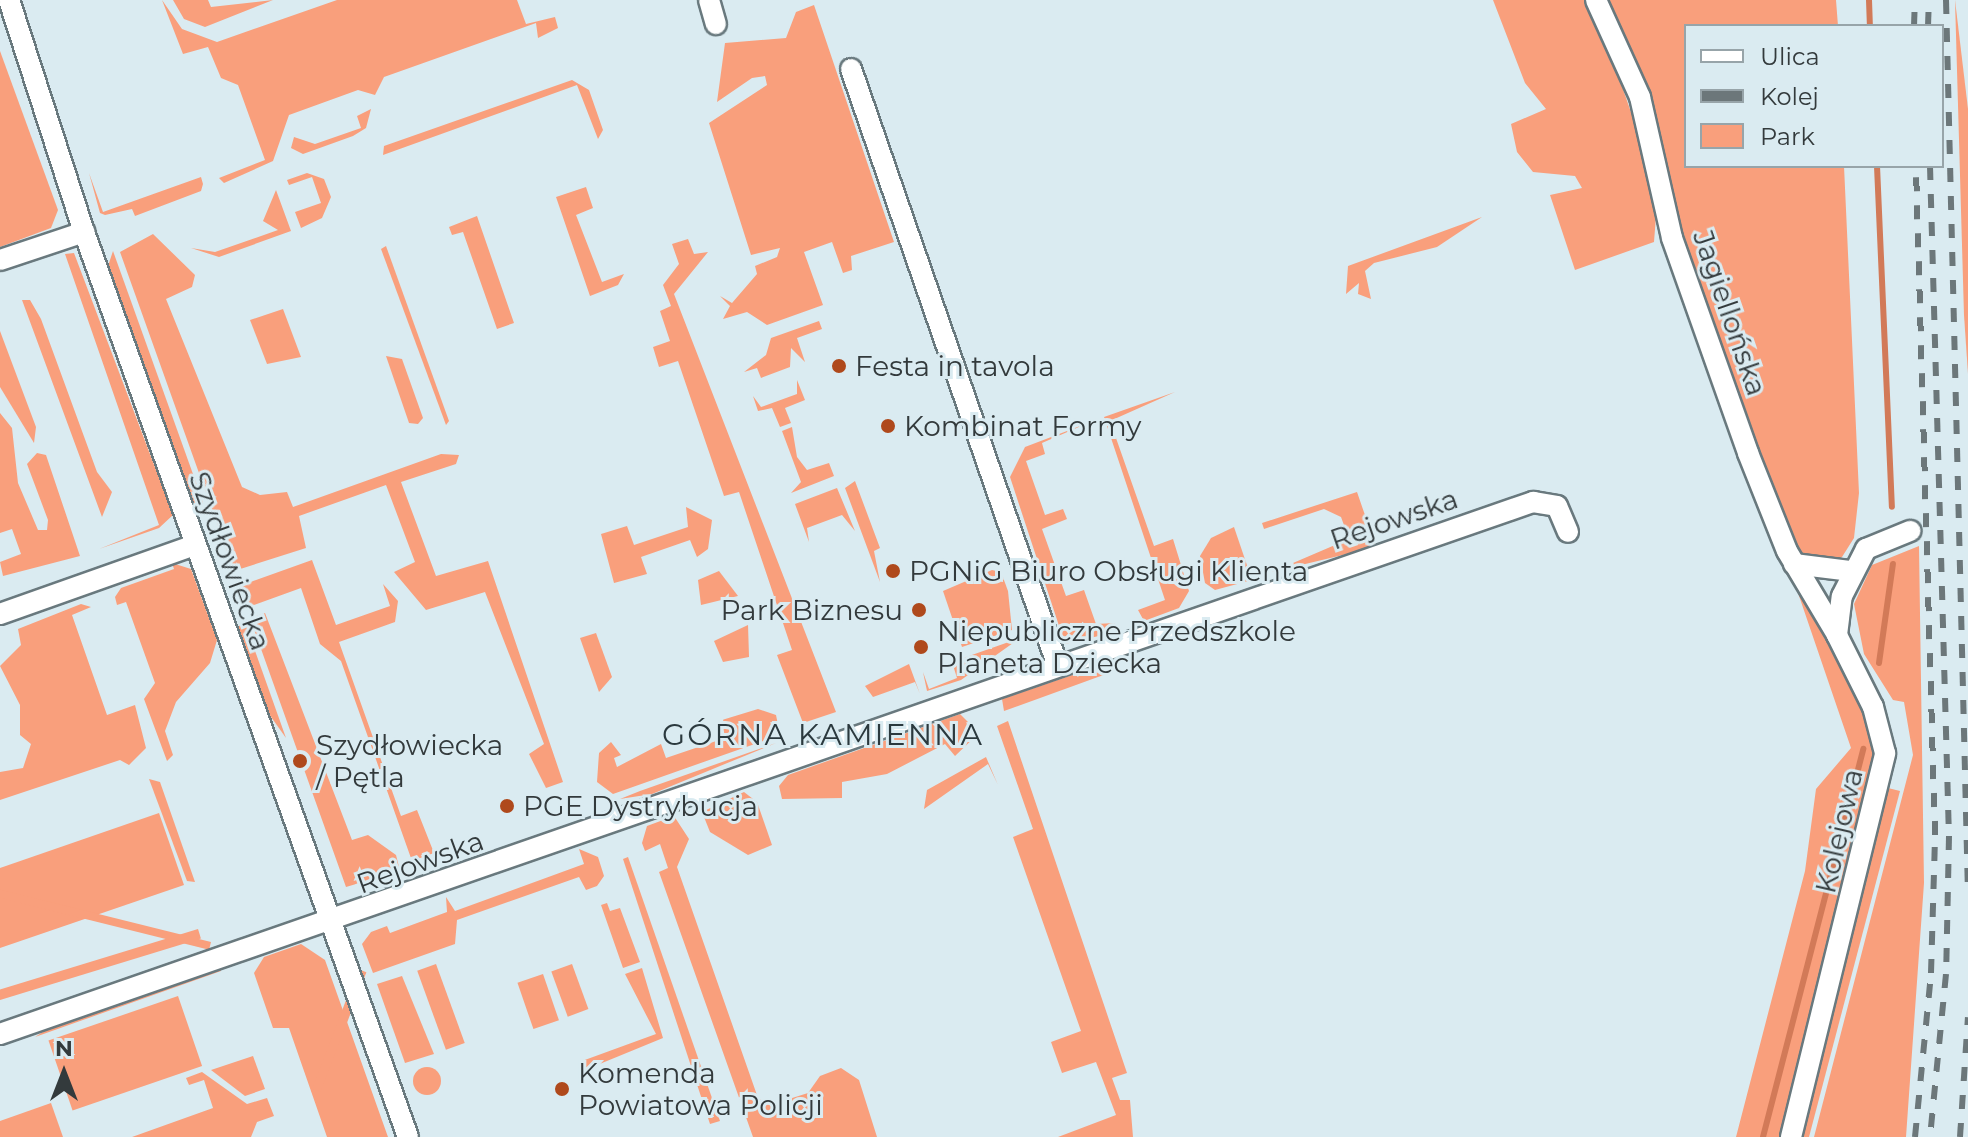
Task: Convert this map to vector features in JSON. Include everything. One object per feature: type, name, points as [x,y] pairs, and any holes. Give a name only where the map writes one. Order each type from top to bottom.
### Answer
[{"type":"street","name":"Szydłowiecka","points":[[9,0],[84,232],[408,1137]]},
{"type":"street","points":[[709,0],[716,24]]},
{"type":"street","name":"Jagiellońska","points":[[1596,0],[1636,86],[1672,238],[1794,564],[1837,635]]},
{"type":"street","points":[[851,69],[1057,664]]},
{"type":"street","points":[[0,260],[84,232]]},
{"type":"street","name":"Rejowska","points":[[0,1034],[1057,664],[1533,502],[1557,506],[1568,532]]},
{"type":"street","points":[[1837,635],[1850,571],[1875,541],[1910,531]]},
{"type":"street","points":[[0,614],[195,545]]},
{"type":"street","points":[[1794,564],[1850,571]]},
{"type":"street","name":"Kolejowa","points":[[1791,1137],[1885,753],[1873,707],[1837,635]]},
{"type":"green space","points":[[162,0],[182,29],[217,42],[337,0],[517,0],[526,24],[555,17],[558,28],[538,38],[536,23],[384,77],[375,95],[358,90],[289,115],[273,161],[224,183],[219,178],[265,160],[238,85],[221,78],[208,47],[183,54]]},
{"type":"green space","points":[[173,0],[208,0],[211,7],[273,0],[205,27],[184,19]]},
{"type":"green space","points":[[1493,0],[1592,0],[1658,190],[1654,242],[1575,270],[1550,195],[1582,188],[1575,176],[1533,172],[1517,152],[1511,124],[1546,109],[1525,83]]},
{"type":"green space","points":[[1601,0],[1836,0],[1838,24],[1684,24],[1684,168],[1844,168],[1859,493],[1854,538],[1842,557],[1825,565],[1802,555],[1784,529]]},
{"type":"green space","points":[[1955,0],[1968,109],[1968,374],[1964,315]]},
{"type":"green space","points":[[814,5],[894,242],[851,256],[852,270],[843,273],[832,242],[804,252],[823,305],[767,325],[747,312],[723,319],[730,306],[720,296],[732,303],[757,274],[755,266],[777,257],[780,248],[751,255],[709,123],[767,85],[765,76],[752,78],[717,102],[725,43],[786,38],[796,12]]},
{"type":"green space","points":[[0,51],[58,210],[51,228],[0,247]]},
{"type":"green space","points":[[572,80],[589,90],[603,130],[598,139],[577,85],[383,155],[384,146]]},
{"type":"green space","points":[[371,109],[366,128],[353,136],[303,154],[291,148],[294,137],[315,144],[361,128],[357,116]]},
{"type":"green space","points":[[89,173],[103,212],[201,177],[203,184],[201,191],[135,216],[132,209],[105,215],[100,213]]},
{"type":"green space","points":[[307,173],[324,179],[331,197],[322,218],[301,228],[295,212],[321,203],[312,177],[289,185],[287,180]]},
{"type":"green space","points":[[586,187],[593,208],[576,215],[602,282],[624,274],[618,285],[590,296],[556,197]]},
{"type":"green space","points":[[276,190],[291,231],[219,257],[191,248],[215,252],[278,230],[263,221]]},
{"type":"green space","points":[[477,216],[514,323],[497,329],[463,232],[452,235],[449,227]]},
{"type":"green space","points":[[1482,217],[1437,247],[1374,263],[1365,271],[1371,299],[1358,294],[1359,283],[1346,294],[1348,266]]},
{"type":"green space","points":[[153,234],[195,275],[192,287],[166,299],[242,487],[260,495],[287,492],[293,507],[441,454],[459,455],[456,464],[401,482],[436,576],[488,561],[563,782],[546,788],[529,754],[544,744],[485,592],[426,610],[394,572],[415,562],[386,485],[299,516],[306,548],[234,571],[120,252]]},
{"type":"green space","points":[[688,239],[694,254],[708,252],[674,294],[836,712],[803,723],[777,655],[792,650],[739,492],[724,496],[678,361],[659,367],[653,347],[670,341],[660,311],[671,306],[663,285],[679,264],[672,244]]},
{"type":"green space","points":[[386,246],[449,421],[446,425],[381,249]]},
{"type":"green space","points":[[113,251],[203,502],[201,506],[192,504],[108,266]]},
{"type":"green space","points":[[74,253],[173,515],[159,528],[99,549],[159,525],[65,254]]},
{"type":"green space","points":[[22,300],[30,300],[41,319],[97,472],[112,492],[102,517]]},
{"type":"green space","points":[[283,309],[301,357],[267,364],[250,320]]},
{"type":"green space","points":[[819,321],[822,329],[797,338],[805,362],[791,348],[790,367],[761,378],[757,368],[744,372],[766,355],[771,338]]},
{"type":"green space","points":[[0,331],[36,427],[34,443],[0,387]]},
{"type":"green space","points":[[386,356],[402,359],[423,418],[418,424],[409,423]]},
{"type":"green space","points":[[797,380],[805,400],[785,408],[791,423],[780,427],[772,408],[758,411],[753,396],[761,407],[797,394]]},
{"type":"green space","points":[[1175,392],[1110,421],[1154,546],[1173,539],[1189,591],[1179,608],[1144,621],[1138,610],[1165,600],[1104,417]]},
{"type":"green space","points":[[0,413],[12,428],[18,483],[38,530],[47,530],[48,520],[27,464],[37,453],[46,455],[80,556],[3,576],[0,562],[21,554],[12,529],[0,533]]},
{"type":"green space","points":[[1088,423],[1042,443],[1045,454],[1026,461],[1045,515],[1063,509],[1067,519],[1042,529],[1066,596],[1084,590],[1096,624],[1115,623],[1111,633],[1065,644],[1010,477],[1025,447]]},
{"type":"green space","points":[[792,427],[797,457],[807,470],[829,463],[834,476],[791,493],[801,482],[782,431]]},
{"type":"green space","points":[[855,481],[880,548],[874,551],[880,582],[845,488]]},
{"type":"green space","points":[[837,488],[855,531],[842,515],[807,528],[809,542],[795,504]]},
{"type":"green space","points":[[1357,492],[1376,547],[1272,572],[1349,539],[1341,517],[1324,509],[1264,529],[1262,523]]},
{"type":"green space","points":[[686,507],[712,520],[708,549],[697,557],[690,540],[641,557],[647,574],[614,583],[601,534],[627,526],[634,545],[688,527]]},
{"type":"green space","points":[[1234,527],[1252,580],[1215,590],[1205,583],[1200,556],[1211,538]]},
{"type":"green space","points":[[1919,546],[1924,883],[1906,1137],[1814,1137],[1913,755],[1904,702],[1893,700],[1864,654],[1854,604],[1872,565]]},
{"type":"green space","points":[[312,560],[336,625],[390,606],[383,584],[398,601],[395,622],[339,642],[401,816],[417,810],[434,853],[412,861],[341,661],[320,644],[301,588],[246,608],[239,586]]},
{"type":"green space","points":[[172,563],[191,569],[217,640],[210,663],[176,702],[165,731],[173,755],[167,761],[144,699],[155,683],[126,602],[117,605],[115,597],[121,588],[174,569]]},
{"type":"green space","points":[[992,570],[1001,572],[1008,591],[1012,630],[962,647],[943,591]]},
{"type":"green space","points":[[719,571],[738,596],[701,605],[698,580]]},
{"type":"green space","points":[[1797,590],[1858,687],[1877,751],[1782,1137],[1736,1137],[1805,871],[1816,789],[1851,748]]},
{"type":"green space","points":[[81,604],[91,607],[72,615],[107,715],[135,705],[146,748],[129,765],[120,760],[0,800],[0,772],[23,768],[31,744],[20,735],[20,705],[0,666],[21,645],[18,629]]},
{"type":"green space","points":[[265,613],[352,840],[368,835],[396,855],[400,871],[346,887],[250,618]]},
{"type":"green space","points":[[244,620],[286,738],[264,707],[237,629]]},
{"type":"green space","points":[[748,625],[749,657],[723,662],[714,641]]},
{"type":"green space","points":[[596,633],[612,677],[599,692],[580,638]]},
{"type":"green space","points":[[1020,638],[961,680],[927,691],[923,672],[929,689],[957,678],[952,662]]},
{"type":"green space","points":[[909,664],[920,694],[915,682],[873,697],[865,686]]},
{"type":"green space","points":[[1081,672],[1109,673],[1004,711],[1002,699]]},
{"type":"green space","points":[[758,709],[776,715],[780,735],[613,794],[597,782],[599,753],[611,742],[621,755],[614,758],[617,767],[661,744],[666,758],[725,738],[722,720]]},
{"type":"green space","points":[[960,714],[979,733],[955,756],[945,744],[887,774],[842,782],[842,798],[782,799],[779,786],[788,775]]},
{"type":"green space","points":[[1008,721],[1127,1073],[1112,1078],[1120,1100],[1130,1100],[1133,1137],[1058,1137],[1116,1115],[1096,1062],[1062,1073],[1051,1042],[1081,1031],[1013,837],[1033,829],[997,726]]},
{"type":"green space","points":[[776,743],[652,794],[620,799],[640,791]]},
{"type":"green space","points":[[986,757],[998,785],[988,764],[924,809],[927,790]]},
{"type":"green space","points":[[149,779],[160,782],[195,882],[187,881]]},
{"type":"green space","points":[[1888,788],[1900,791],[1809,1137],[1800,1137]]},
{"type":"green space","points":[[744,792],[757,802],[772,845],[748,855],[710,832],[702,812]]},
{"type":"green space","points":[[159,813],[184,885],[0,948],[0,868]]},
{"type":"green space","points":[[674,816],[689,839],[677,867],[758,1098],[770,1105],[808,1093],[820,1076],[841,1068],[859,1080],[877,1137],[753,1137],[659,872],[668,868],[660,844],[645,851],[642,843],[647,826]]},
{"type":"green space","points":[[579,849],[598,857],[604,876],[597,886],[586,890],[579,877],[457,920],[455,944],[373,973],[362,944],[371,932],[387,926],[390,933],[447,912],[446,897],[455,911],[584,864]]},
{"type":"green space","points":[[628,857],[720,1121],[710,1124],[623,859]]},
{"type":"green space","points":[[0,889],[211,942],[209,950],[0,898]]},
{"type":"green space","points":[[607,903],[610,911],[620,908],[640,962],[623,968],[601,905]]},
{"type":"green space","points":[[198,929],[201,939],[0,1000],[0,990]]},
{"type":"green space","points":[[301,944],[325,960],[388,1137],[327,1137],[289,1028],[273,1028],[254,973],[264,957]]},
{"type":"green space","points":[[436,964],[465,1043],[446,1050],[417,971]]},
{"type":"green space","points":[[572,964],[588,1009],[568,1017],[551,972]]},
{"type":"green space","points":[[220,966],[221,971],[35,1037],[52,1026]]},
{"type":"green space","points":[[642,968],[663,1038],[585,1070],[582,1061],[656,1034],[625,974]]},
{"type":"green space","points":[[358,969],[366,972],[321,1092],[312,1088]]},
{"type":"green space","points":[[543,974],[559,1020],[533,1029],[517,983]]},
{"type":"green space","points":[[402,976],[434,1054],[405,1063],[377,984]]},
{"type":"green space","points":[[178,996],[202,1066],[73,1111],[48,1041]]},
{"type":"green space","points":[[253,1056],[265,1089],[245,1096],[211,1070]]},
{"type":"green space","points":[[427,1067],[437,1071],[441,1081],[437,1091],[427,1095],[417,1091],[413,1081],[417,1071]]},
{"type":"green space","points":[[202,1072],[247,1104],[267,1098],[274,1116],[257,1122],[251,1137],[132,1137],[213,1108],[204,1080],[189,1085],[186,1078]]},
{"type":"green space","points":[[51,1103],[63,1137],[0,1137],[0,1121]]},
{"type":"waterway","points":[[1869,0],[1870,24]]},
{"type":"waterway","points":[[1877,168],[1892,507]]},
{"type":"waterway","points":[[1879,663],[1893,564]]},
{"type":"waterway","points":[[1763,1137],[1863,749]]},
{"type":"railway","points":[[1914,24],[1915,0]]},
{"type":"railway","points":[[1928,24],[1929,0]]},
{"type":"railway","points":[[1946,0],[1968,892]]},
{"type":"railway","points":[[1915,1137],[1931,973],[1935,835],[1916,168]]},
{"type":"railway","points":[[1930,168],[1949,836],[1946,974],[1930,1137]]},
{"type":"railway","points":[[1960,1137],[1968,1017]]},
{"type":"place","name":"Festa in tavola","points":[[839,366]]},
{"type":"place","name":"Kombinat Formy","points":[[888,426]]},
{"type":"place","name":"PGNiG Biuro Obsługi Klienta","points":[[893,571]]},
{"type":"place","name":"Park Biznesu","points":[[919,610]]},
{"type":"place","name":"Niepubliczne Przedszkole Planeta Dziecka","points":[[921,647]]},
{"type":"place","name":"Szydłowiecka / Pętla","points":[[300,761]]},
{"type":"place","name":"PGE Dystrybucja","points":[[507,806]]},
{"type":"place","name":"Komenda Powiatowa Policji","points":[[562,1089]]},
{"type":"district","name":"GÓRNA KAMIENNA","points":[[823,735]]}]
